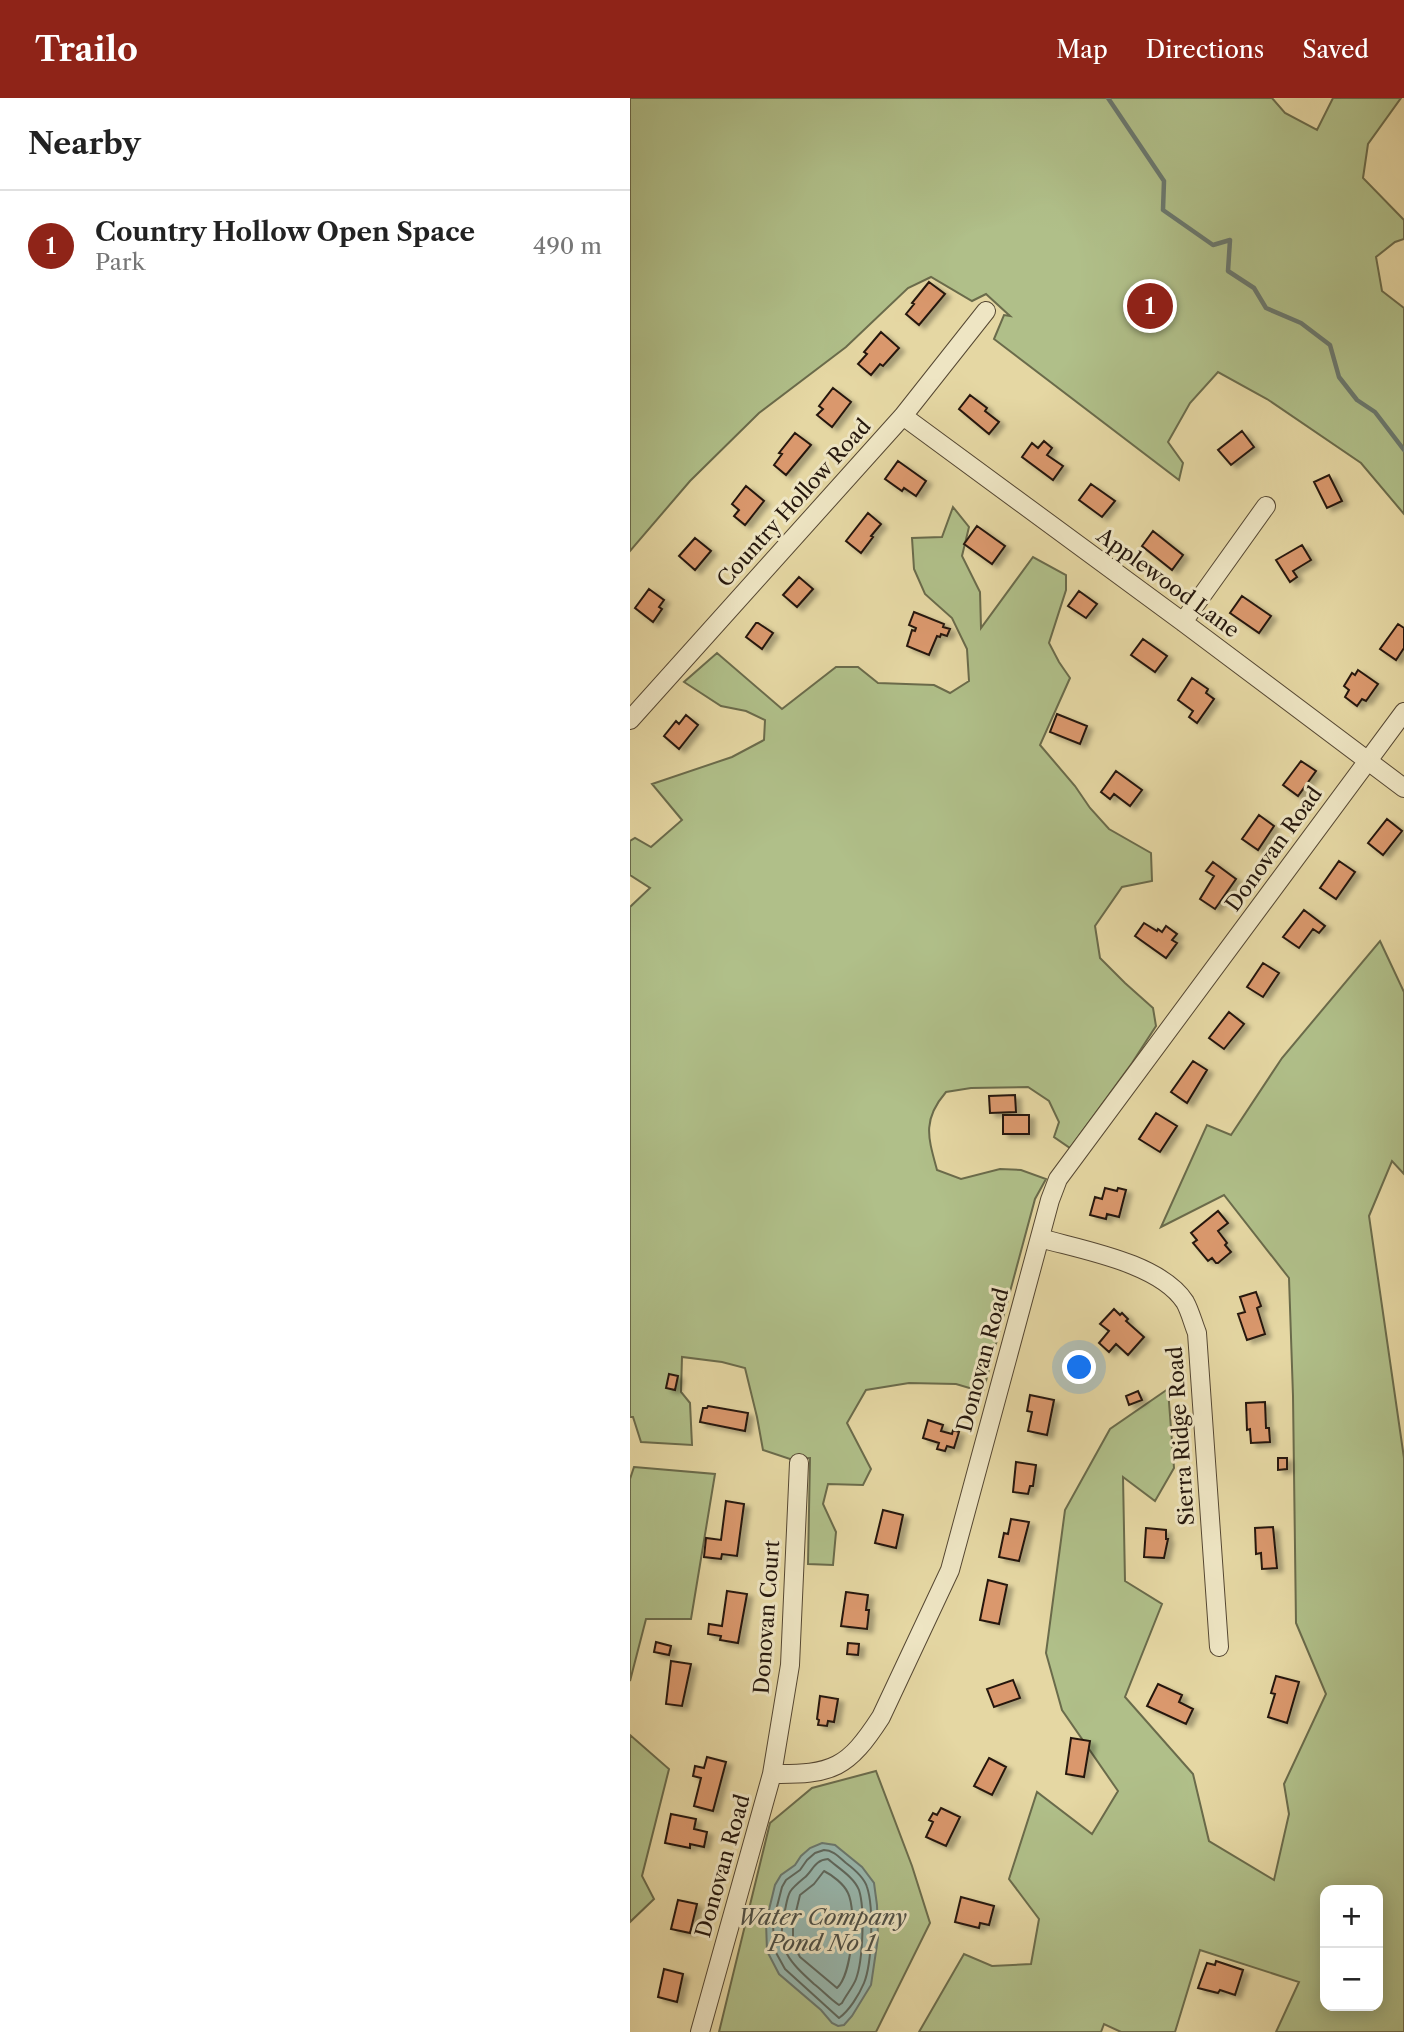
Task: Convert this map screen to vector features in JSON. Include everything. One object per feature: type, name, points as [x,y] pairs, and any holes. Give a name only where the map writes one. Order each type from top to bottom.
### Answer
[{"type":"street","name":"Country Hollow Road","points":[[630,720],[903,416],[986,311]]},
{"type":"street","name":"Applewood Lane","points":[[903,416],[1404,788]]},
{"type":"street","points":[[1183,622],[1266,506]]},
{"type":"street","name":"Donovan Road","points":[[700,2032],[772,1774],[800,1774],[833,1769],[854,1755],[881,1717],[950,1570],[1050,1200],[1058,1179],[1404,712]]},
{"type":"street","name":"Sierra Ridge Road","points":[[1040,1238],[1124,1261],[1163,1280],[1185,1302],[1196,1333],[1219,1647]]},
{"type":"street","name":"Donovan Court","points":[[772,1774],[790,1665],[799,1463]]},
{"type":"green space","points":[[630,98],[1272,98],[1285,113],[1317,130],[1333,98],[1401,98],[1368,144],[1363,178],[1404,220],[1404,239],[1395,242],[1376,257],[1382,291],[1404,308],[1404,514],[1361,463],[1267,399],[1218,372],[1190,403],[1168,442],[1183,463],[1179,480],[994,339],[1004,315],[1010,316],[986,294],[972,301],[931,277],[908,288],[846,347],[759,413],[690,481],[630,551]]},
{"type":"green space","points":[[953,507],[969,527],[962,556],[980,592],[981,628],[1033,557],[1066,575],[1066,590],[1049,643],[1070,678],[1040,745],[1109,829],[1151,853],[1152,881],[1122,887],[1095,926],[1100,958],[1153,1008],[1156,1026],[1070,1148],[1054,1137],[1059,1122],[1049,1101],[1028,1087],[971,1088],[946,1092],[938,1102],[929,1129],[937,1170],[961,1179],[1000,1169],[1021,1170],[1046,1179],[1035,1199],[983,1392],[956,1384],[909,1383],[866,1390],[847,1423],[871,1469],[863,1485],[828,1484],[823,1504],[836,1532],[833,1565],[808,1564],[810,1458],[790,1459],[763,1450],[745,1368],[682,1357],[681,1392],[690,1403],[692,1445],[641,1442],[633,1417],[630,1417],[630,907],[650,888],[630,875],[630,841],[635,838],[651,847],[682,820],[652,784],[732,757],[764,740],[765,720],[746,711],[721,706],[684,682],[717,653],[782,709],[836,667],[858,667],[878,683],[934,685],[950,693],[969,681],[967,649],[952,618],[925,594],[914,569],[912,538],[942,537]]},
{"type":"green space","points":[[1380,941],[1404,992],[1404,1174],[1392,1161],[1369,1216],[1404,1458],[1404,2032],[1276,2032],[1299,1982],[1200,1950],[1175,2032],[1121,2032],[1104,2024],[1101,2032],[919,2032],[964,1954],[992,1966],[1031,1964],[1039,1919],[1009,1879],[1037,1792],[1092,1834],[1118,1791],[1062,1710],[1046,1653],[1065,1510],[1110,1429],[1168,1389],[1174,1468],[1155,1501],[1123,1477],[1125,1581],[1162,1604],[1125,1697],[1193,1774],[1209,1841],[1274,1880],[1289,1814],[1284,1784],[1326,1694],[1296,1623],[1289,1278],[1224,1195],[1161,1227],[1207,1125],[1231,1135],[1282,1058]]},
{"type":"green space","points":[[634,1467],[715,1474],[691,1619],[646,1619],[630,1681],[630,1479]]},
{"type":"green space","points":[[630,1735],[669,1769],[642,1876],[654,1899],[630,1922]]},
{"type":"green space","points":[[876,1771],[912,1866],[930,1923],[876,2032],[719,2032],[770,1823],[812,1788]]},
{"type":"water","name":"Water Company Pond No 1","points":[[822,1843],[835,1845],[862,1867],[874,1883],[877,1905],[878,1938],[871,1985],[852,2016],[844,2025],[838,2026],[779,1974],[767,1951],[766,1922],[775,1885],[781,1875],[795,1865],[801,1856]]},
{"type":"building","points":[[929,282],[945,294],[919,325],[906,314]]},
{"type":"building","points":[[881,332],[899,348],[871,375],[858,364],[867,354],[864,352]]},
{"type":"building","points":[[833,388],[851,402],[832,427],[817,415],[823,409],[819,406]]},
{"type":"building","points":[[970,395],[999,422],[989,434],[959,409]]},
{"type":"building","points":[[1242,431],[1254,447],[1231,465],[1218,450]]},
{"type":"building","points":[[795,433],[811,445],[786,475],[774,465],[782,454],[779,453]]},
{"type":"building","points":[[1044,441],[1052,448],[1047,455],[1063,466],[1053,480],[1022,457],[1032,443],[1038,448]]},
{"type":"building","points":[[898,461],[926,481],[916,496],[904,488],[902,491],[885,479]]},
{"type":"building","points":[[1329,475],[1342,501],[1327,508],[1314,482]]},
{"type":"building","points":[[1091,484],[1115,501],[1102,517],[1079,500]]},
{"type":"building","points":[[746,486],[764,501],[745,525],[734,516],[739,510],[732,504]]},
{"type":"building","points":[[868,513],[881,524],[861,553],[846,541]]},
{"type":"building","points":[[977,526],[1005,546],[992,564],[964,544]]},
{"type":"building","points":[[1153,531],[1183,555],[1172,570],[1142,546]]},
{"type":"building","points":[[695,538],[711,551],[695,570],[679,556]]},
{"type":"building","points":[[1302,545],[1311,560],[1293,571],[1297,577],[1290,582],[1276,560]]},
{"type":"building","points":[[799,577],[813,589],[797,607],[783,595]]},
{"type":"building","points":[[649,589],[664,600],[659,607],[662,609],[653,622],[635,608]]},
{"type":"building","points":[[1079,591],[1097,604],[1086,618],[1068,606]]},
{"type":"building","points":[[1242,596],[1271,616],[1259,633],[1230,613]]},
{"type":"building","points":[[914,612],[950,629],[947,636],[937,636],[929,655],[907,646],[912,630],[915,631],[916,628],[909,625]]},
{"type":"building","points":[[756,623],[773,633],[762,649],[746,637]]},
{"type":"building","points":[[1398,624],[1404,628],[1404,648],[1396,660],[1380,649]]},
{"type":"building","points":[[1143,639],[1167,656],[1155,672],[1131,655]]},
{"type":"building","points":[[1358,670],[1378,684],[1366,701],[1362,699],[1357,706],[1345,697],[1349,690],[1344,686],[1352,673],[1355,675]]},
{"type":"building","points":[[1192,678],[1208,689],[1206,693],[1214,699],[1197,723],[1189,717],[1193,711],[1178,700]]},
{"type":"building","points":[[1057,714],[1087,726],[1080,744],[1050,732]]},
{"type":"building","points":[[686,715],[698,725],[679,749],[664,736],[676,721],[679,724]]},
{"type":"building","points":[[1301,761],[1316,771],[1298,796],[1283,785]]},
{"type":"building","points":[[1116,771],[1142,790],[1130,806],[1114,794],[1110,799],[1101,792]]},
{"type":"building","points":[[1259,815],[1274,826],[1258,850],[1242,839]]},
{"type":"building","points":[[1387,819],[1402,831],[1383,855],[1368,843]]},
{"type":"building","points":[[1339,861],[1355,872],[1336,899],[1320,888]]},
{"type":"building","points":[[1213,862],[1236,879],[1215,909],[1200,899],[1214,876],[1206,871]]},
{"type":"building","points":[[1304,910],[1325,926],[1319,933],[1313,929],[1299,948],[1283,937]]},
{"type":"building","points":[[1144,923],[1162,932],[1166,926],[1177,934],[1172,940],[1177,943],[1166,958],[1135,936]]},
{"type":"building","points":[[1263,963],[1279,973],[1263,997],[1247,987]]},
{"type":"building","points":[[1229,1012],[1244,1024],[1224,1049],[1209,1038]]},
{"type":"building","points":[[1193,1061],[1207,1070],[1187,1103],[1171,1092]]},
{"type":"building","points":[[1015,1095],[1016,1112],[990,1113],[989,1096]]},
{"type":"building","points":[[1156,1113],[1177,1126],[1160,1152],[1139,1139]]},
{"type":"building","points":[[1003,1115],[1029,1115],[1029,1134],[1003,1134]]},
{"type":"building","points":[[1105,1188],[1126,1190],[1119,1217],[1107,1214],[1106,1219],[1090,1215],[1095,1197],[1102,1199]]},
{"type":"building","points":[[1218,1211],[1228,1223],[1218,1231],[1231,1252],[1216,1263],[1212,1258],[1208,1261],[1193,1243],[1197,1240],[1191,1233]]},
{"type":"building","points":[[1256,1292],[1261,1306],[1257,1308],[1265,1334],[1247,1340],[1238,1314],[1245,1312],[1240,1297]]},
{"type":"building","points":[[1114,1309],[1120,1315],[1122,1313],[1128,1319],[1126,1321],[1144,1337],[1128,1355],[1116,1344],[1109,1352],[1099,1343],[1109,1331],[1100,1324]]},
{"type":"building","points":[[669,1374],[678,1376],[675,1390],[666,1388]]},
{"type":"building","points":[[1138,1391],[1142,1400],[1129,1405],[1126,1396]]},
{"type":"building","points":[[1030,1395],[1054,1400],[1047,1435],[1028,1431],[1032,1412],[1027,1411]]},
{"type":"building","points":[[1265,1402],[1266,1428],[1269,1428],[1270,1442],[1251,1443],[1250,1429],[1247,1430],[1246,1403]]},
{"type":"building","points":[[708,1406],[748,1413],[745,1431],[700,1422],[703,1408]]},
{"type":"building","points":[[928,1420],[943,1425],[941,1431],[952,1434],[953,1430],[959,1432],[954,1448],[947,1446],[945,1451],[937,1449],[939,1443],[923,1438]]},
{"type":"building","points":[[1278,1458],[1287,1458],[1287,1469],[1278,1470]]},
{"type":"building","points":[[1016,1462],[1036,1465],[1033,1486],[1030,1486],[1028,1494],[1013,1492]]},
{"type":"building","points":[[726,1501],[744,1504],[737,1556],[722,1554],[721,1559],[704,1557],[706,1538],[721,1540]]},
{"type":"building","points":[[883,1510],[903,1515],[896,1548],[875,1543]]},
{"type":"building","points":[[1011,1519],[1029,1522],[1019,1561],[999,1557],[1004,1533],[1008,1534]]},
{"type":"building","points":[[1273,1527],[1277,1568],[1262,1569],[1261,1553],[1256,1554],[1255,1528]]},
{"type":"building","points":[[1146,1528],[1166,1530],[1168,1539],[1164,1558],[1144,1557]]},
{"type":"building","points":[[988,1580],[1007,1585],[999,1624],[980,1620]]},
{"type":"building","points":[[727,1591],[747,1594],[738,1643],[720,1640],[721,1636],[708,1634],[709,1624],[722,1626]]},
{"type":"building","points":[[846,1592],[868,1595],[867,1629],[841,1626]]},
{"type":"building","points":[[656,1642],[671,1646],[669,1655],[654,1652]]},
{"type":"building","points":[[848,1643],[859,1644],[858,1655],[847,1654]]},
{"type":"building","points":[[671,1661],[691,1664],[682,1706],[666,1704]]},
{"type":"building","points":[[1276,1676],[1299,1682],[1287,1723],[1268,1717],[1275,1694],[1271,1693]]},
{"type":"building","points":[[1013,1680],[1020,1698],[994,1707],[987,1689]]},
{"type":"building","points":[[1158,1684],[1182,1695],[1179,1702],[1193,1709],[1186,1724],[1147,1706]]},
{"type":"building","points":[[820,1696],[838,1699],[834,1722],[828,1721],[827,1726],[818,1725]]},
{"type":"building","points":[[1071,1738],[1090,1741],[1084,1777],[1066,1774]]},
{"type":"building","points":[[707,1757],[726,1762],[713,1811],[694,1806],[701,1778],[693,1776],[695,1766],[704,1768]]},
{"type":"building","points":[[989,1758],[1006,1767],[992,1795],[974,1786]]},
{"type":"building","points":[[941,1808],[960,1817],[946,1846],[926,1837],[933,1822],[929,1820],[933,1813],[937,1815]]},
{"type":"building","points":[[671,1814],[696,1819],[694,1829],[707,1832],[704,1847],[690,1844],[690,1848],[665,1843]]},
{"type":"building","points":[[961,1897],[994,1906],[989,1925],[980,1923],[979,1928],[955,1922]]},
{"type":"building","points":[[678,1900],[697,1904],[690,1933],[671,1929]]},
{"type":"building","points":[[1216,1961],[1243,1970],[1235,1995],[1220,1990],[1218,1993],[1198,1988],[1207,1963],[1215,1965]]},
{"type":"building","points":[[664,1969],[683,1974],[677,2002],[658,1997]]},
{"type":"waterway","points":[[1108,98],[1164,181],[1163,210],[1213,245],[1230,240],[1228,271],[1254,288],[1266,308],[1301,323],[1330,345],[1339,377],[1357,400],[1375,412],[1404,450]]},
{"type":"place","name":"Country Hollow Open Space","points":[[1150,306]]}]
